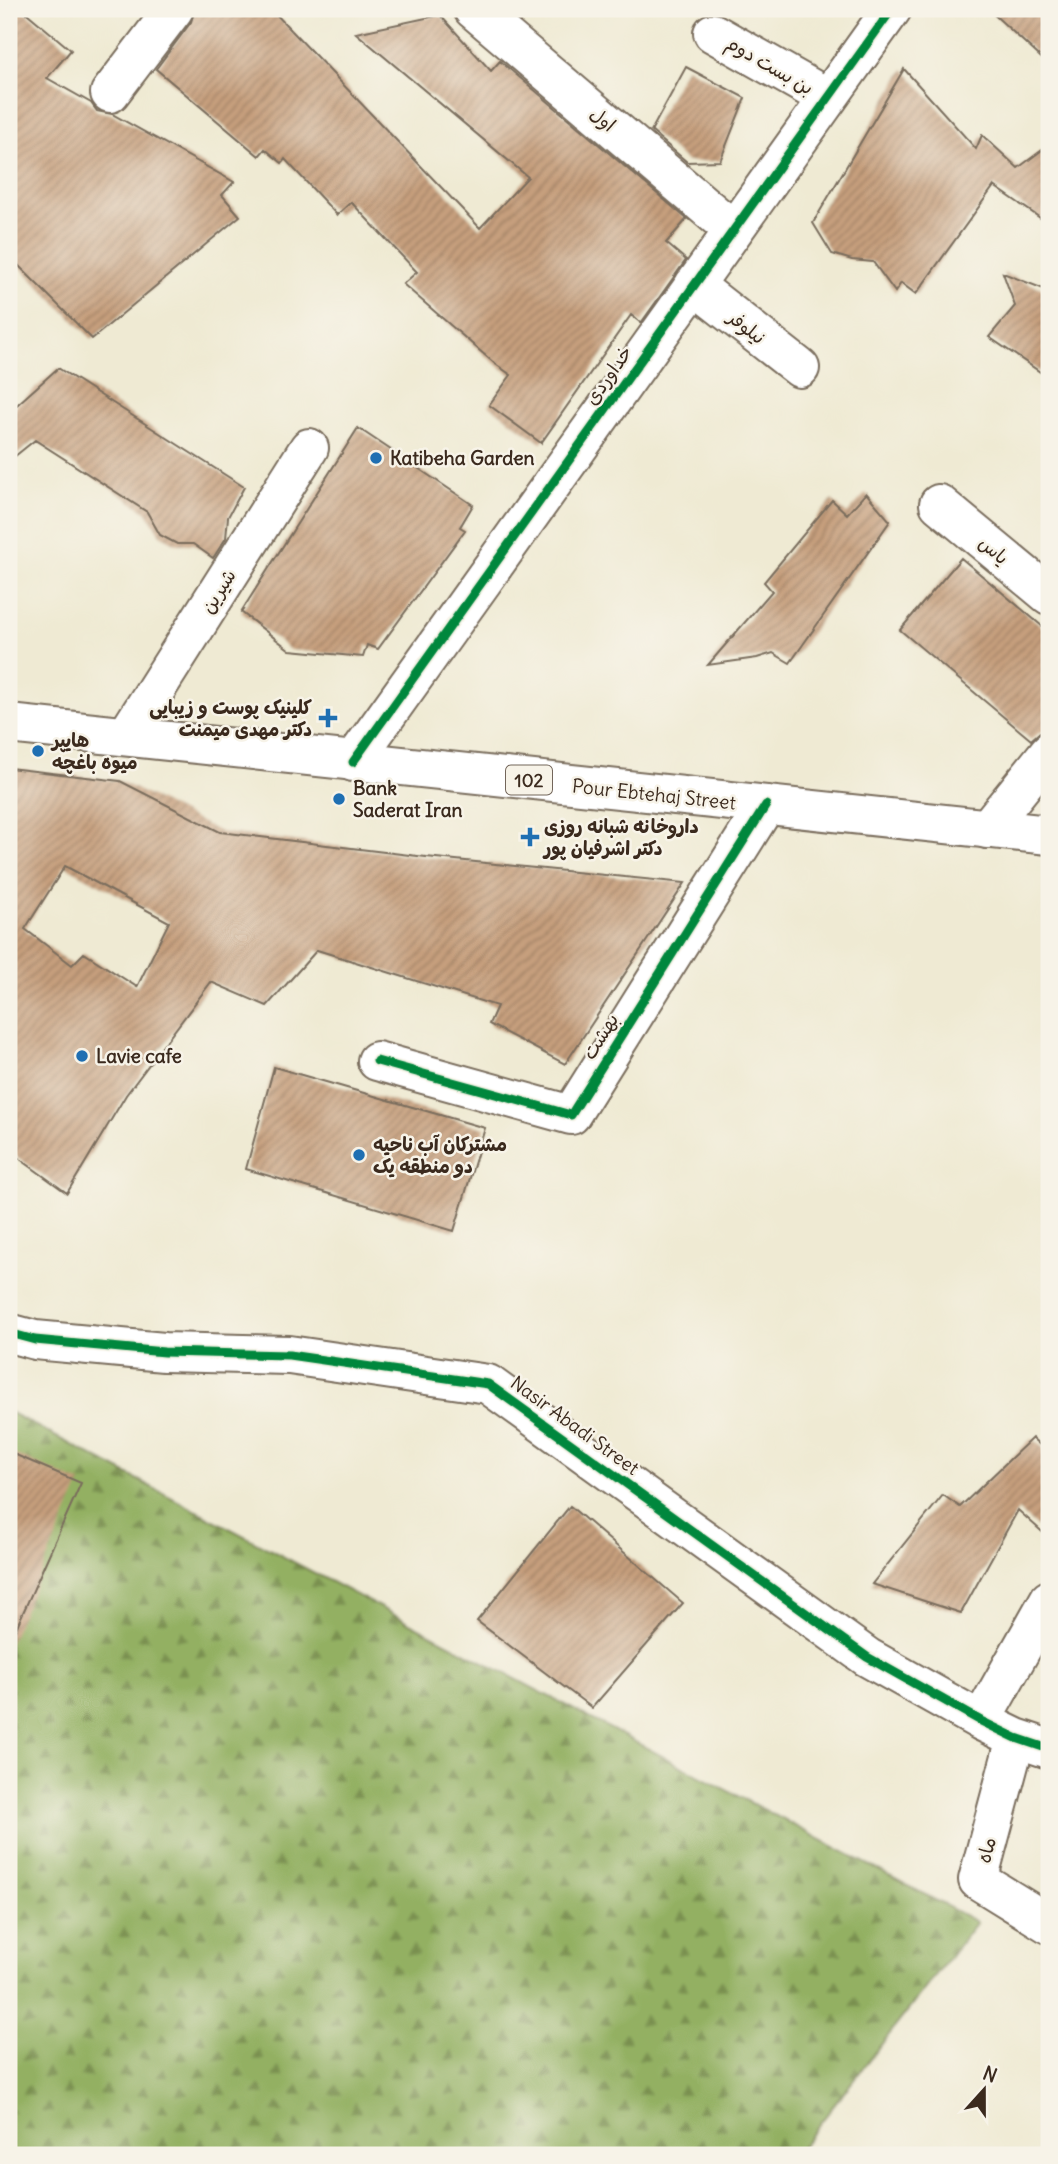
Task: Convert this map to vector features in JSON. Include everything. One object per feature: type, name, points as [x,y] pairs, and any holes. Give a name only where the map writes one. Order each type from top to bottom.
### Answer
[{"type":"street","points":[[110,93],[174,9]]},
{"type":"street","name":"اول","points":[[473,9],[733,230]]},
{"type":"street","name":"خداوردی","points":[[353,762],[891,9]]},
{"type":"street","name":"بن بست دوم","points":[[713,33],[828,98]]},
{"type":"street","name":"نیلوفر","points":[[694,285],[800,368]]},
{"type":"street","name":"شیرین","points":[[127,735],[309,448]]},
{"type":"street","name":"یاس","points":[[939,504],[1049,595]]},
{"type":"street","name":"Pour Ebtehaj Street","points":[[9,723],[1049,835]]},
{"type":"street","points":[[987,829],[1049,752]]},
{"type":"street","name":"بهشت","points":[[377,1061],[571,1115],[766,805]]},
{"type":"street","name":"Nasir Abadi Street","points":[[9,1333],[35,1340],[164,1352],[289,1355],[488,1384],[866,1657],[981,1721],[1033,1743]]},
{"type":"street","points":[[981,1721],[1049,1600]]},
{"type":"street","name":"ماه","points":[[1033,1743],[978,1880],[1049,1924]]},
{"type":"green space","points":[[9,1412],[977,1922],[795,2155],[9,2155]]},
{"type":"building","points":[[9,9],[22,9],[71,50],[47,78],[91,103],[97,111],[112,114],[234,182],[222,195],[240,216],[92,339],[9,256]]},
{"type":"building","points":[[195,9],[271,9],[480,228],[528,177],[356,33],[440,15],[491,71],[500,61],[687,219],[666,243],[686,260],[641,323],[631,315],[541,443],[489,405],[511,375],[403,284],[417,272],[351,202],[337,215],[285,159],[282,163],[265,149],[259,156],[156,69],[191,22]]},
{"type":"building","points":[[988,9],[1049,9],[1049,65]]},
{"type":"building","points":[[686,67],[745,98],[720,161],[687,162],[651,131]]},
{"type":"building","points":[[904,69],[976,149],[982,135],[1018,168],[1049,145],[1049,224],[994,186],[916,294],[901,283],[895,292],[873,262],[832,254],[813,223]]},
{"type":"building","points":[[1003,273],[1049,291],[1049,378],[989,337],[1015,306]]},
{"type":"building","points":[[58,368],[244,487],[228,517],[226,538],[213,558],[193,544],[177,544],[160,535],[147,512],[35,440],[9,461],[9,412]]},
{"type":"building","points":[[358,428],[473,505],[460,527],[465,530],[378,649],[367,645],[363,657],[290,650],[241,612]]},
{"type":"building","points":[[866,493],[890,521],[790,663],[773,653],[708,665],[772,591],[764,582],[832,500],[847,514]]},
{"type":"building","points":[[961,558],[1049,632],[1049,731],[1040,732],[1031,740],[900,630]]},
{"type":"building","points":[[9,768],[120,781],[220,832],[426,857],[685,883],[565,1064],[489,1024],[497,1006],[317,950],[267,1006],[211,982],[126,1095],[67,1193],[9,1151]],"holes":[[[65,866],[169,922],[137,987],[84,953],[72,965],[25,929]]]},
{"type":"building","points":[[274,1067],[485,1128],[454,1231],[246,1169]]},
{"type":"building","points":[[1032,1438],[1049,1453],[1049,1538],[1018,1510],[961,1613],[872,1584],[943,1495],[960,1507]]},
{"type":"building","points":[[9,1452],[81,1483],[9,1644]]},
{"type":"building","points":[[570,1506],[683,1603],[592,1708],[477,1621]]},
{"type":"cycle path","points":[[353,762],[892,9]]},
{"type":"cycle path","points":[[377,1061],[571,1115],[766,805]]},
{"type":"cycle path","points":[[9,1333],[35,1340],[164,1352],[289,1355],[488,1384],[867,1657],[981,1721],[1016,1738],[1049,1749]]},
{"type":"place","name":"Katibeha Garden","points":[[376,458]]},
{"type":"place","name":"کلینیک پوست و زیبایی دکتر مهدی میمنت","points":[[328,718]]},
{"type":"place","name":"هایپر میوه باغچه","points":[[38,751]]},
{"type":"place","name":"Bank Saderat Iran","points":[[339,799]]},
{"type":"place","name":"داروخانه شبانه روزی دکتر اشرفیان پور","points":[[530,837]]},
{"type":"place","name":"Lavie cafe","points":[[82,1056]]},
{"type":"place","name":"مشترکان آب ناحیه دو منطقه یک","points":[[359,1155]]}]
